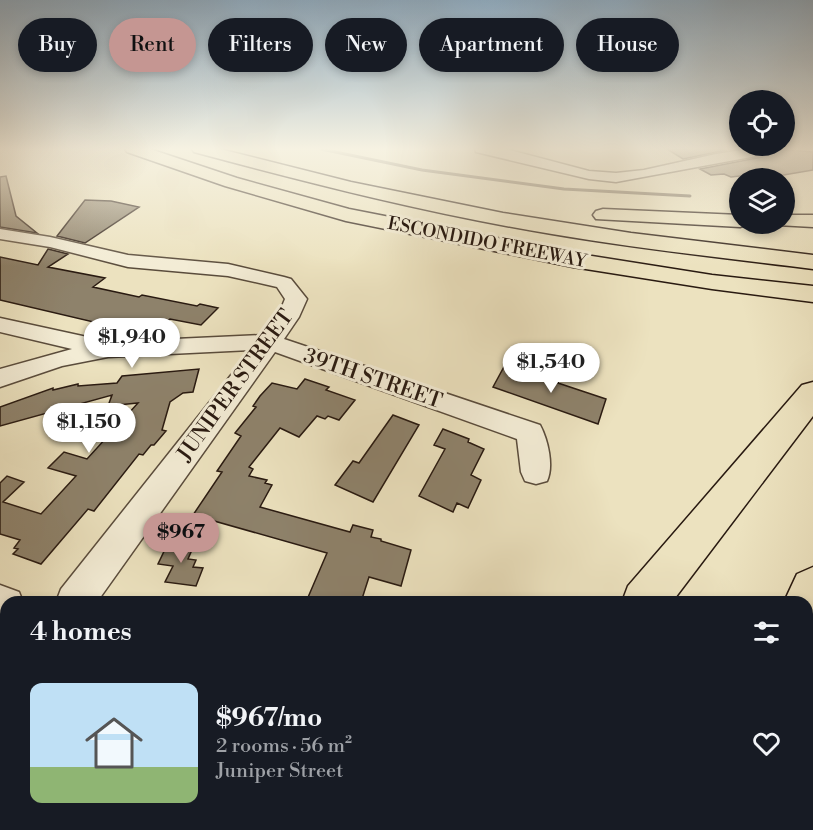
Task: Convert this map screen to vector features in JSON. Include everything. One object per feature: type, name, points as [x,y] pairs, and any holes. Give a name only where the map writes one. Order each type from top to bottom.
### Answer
[{"type":"highway","name":"ESCONDIDO FREEWAY","points":[[251,188],[346,215],[585,261],[712,282],[813,294]]},
{"type":"highway","name":"ESCONDIDO FREEWAY","points":[[355,188],[461,211],[604,236],[813,262]]},
{"type":"highway","points":[[388,188],[537,209],[632,218],[729,221]]},
{"type":"highway","points":[[795,221],[813,221]]},
{"type":"highway","points":[[649,596],[813,393]]},
{"type":"street","name":"JUNIPER STREET","points":[[0,234],[128,261],[228,270],[284,283],[296,299],[288,317],[86,594]]},
{"type":"street","name":"39TH STREET","points":[[0,325],[110,350],[270,342],[530,433],[536,472]]},
{"type":"street","points":[[0,378],[59,360],[110,350]]},
{"type":"building","points":[[0,188],[9,188],[16,216],[37,233],[0,227]]},
{"type":"building","points":[[85,200],[111,201],[139,207],[85,243],[57,236]]},
{"type":"building","points":[[48,249],[68,254],[48,267],[105,278],[93,287],[139,297],[142,295],[218,308],[201,325],[170,319],[166,322],[158,321],[152,326],[117,319],[108,319],[102,324],[0,300],[0,257],[38,265]]},
{"type":"building","points":[[505,365],[540,377],[542,374],[560,379],[558,383],[606,399],[598,424],[493,387]]},
{"type":"building","points":[[199,369],[193,392],[183,393],[170,402],[162,430],[166,431],[143,455],[139,454],[94,511],[88,509],[41,564],[13,554],[18,549],[14,548],[20,540],[0,534],[0,483],[7,476],[24,482],[3,502],[41,514],[76,476],[48,468],[64,452],[87,459],[138,403],[108,406],[112,395],[0,426],[0,407],[53,388],[53,390],[78,384],[78,386],[117,383],[122,376]]},
{"type":"building","points":[[305,379],[329,387],[326,390],[355,400],[339,420],[328,416],[325,419],[317,416],[299,437],[280,428],[249,467],[253,469],[249,476],[267,480],[265,483],[272,485],[260,507],[350,532],[353,525],[373,530],[371,537],[411,550],[401,586],[369,577],[363,596],[309,596],[327,553],[193,515],[222,472],[217,471],[241,436],[235,433],[256,407],[253,406],[260,396],[272,383],[297,389]]},
{"type":"building","points":[[393,415],[419,425],[373,502],[335,485],[353,461],[359,463]]},
{"type":"building","points":[[443,429],[469,439],[468,442],[484,449],[471,475],[481,480],[468,508],[457,503],[453,512],[419,496],[445,449],[434,445]]},
{"type":"building","points":[[169,541],[195,543],[188,559],[196,560],[193,567],[203,568],[196,586],[165,582],[173,566],[158,564]]},
{"type":"waterway","points":[[555,188],[690,196]]}]
